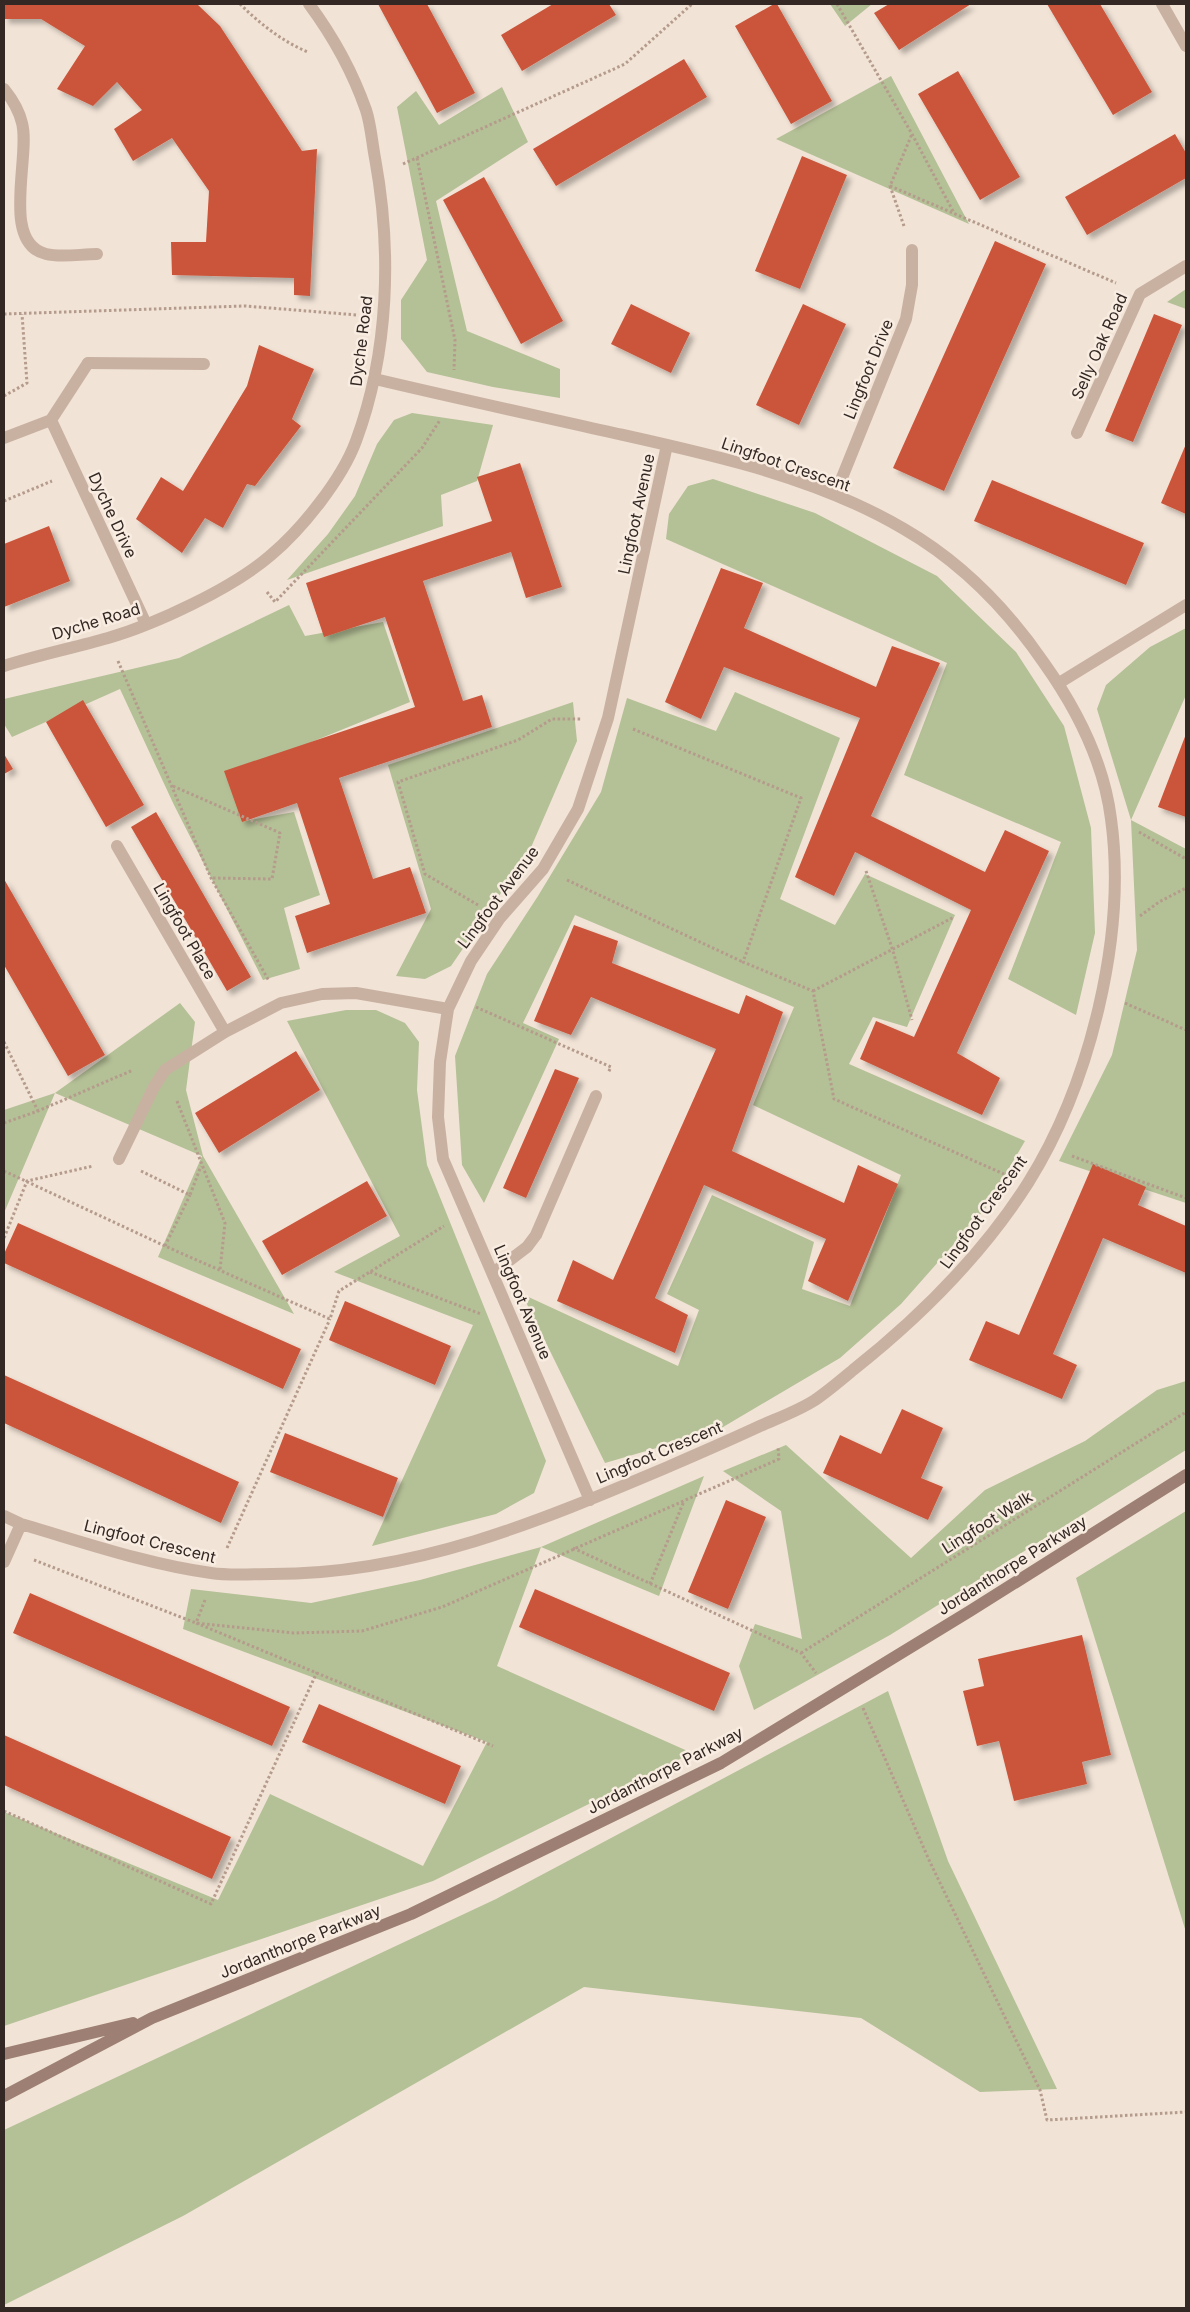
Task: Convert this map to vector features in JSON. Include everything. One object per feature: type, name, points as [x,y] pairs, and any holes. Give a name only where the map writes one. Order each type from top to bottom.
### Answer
[{"type":"main road","name":"Jordanthorpe Parkway","points":[[4,2096],[152,2018],[411,1914],[721,1763],[1186,1475]]},
{"type":"main road","name":"Jordanthorpe Parkway","points":[[4,2054],[152,2018]]},
{"type":"street","name":"Dyche Road","points":[[4,666],[108,638],[146,624],[225,586],[270,556],[301,527],[328,491],[355,443],[375,379],[382,317],[385,257],[383,213],[366,112],[349,69],[308,4]]},
{"type":"street","points":[[1162,4],[1186,46]]},
{"type":"street","points":[[4,90],[12,99],[23,124],[20,223],[30,245],[46,254],[96,254]]},
{"type":"street","name":"Lingfoot Drive","points":[[835,495],[906,319],[912,285],[912,250]]},
{"type":"street","name":"Selly Oak Road","points":[[1077,433],[1140,294],[1186,266]]},
{"type":"street","points":[[4,438],[51,420],[88,364],[204,364]]},
{"type":"street","name":"Lingfoot Crescent","points":[[4,1516],[21,1524],[146,1560],[215,1574],[289,1574],[363,1569],[422,1556],[522,1527],[590,1500],[706,1451],[813,1402],[879,1349],[945,1289],[1027,1184],[1048,1147],[1084,1064],[1103,993],[1111,937],[1116,879],[1111,816],[1102,780],[1086,734],[1059,683],[1001,606],[955,564],[903,528],[835,495],[748,465],[375,379]]},
{"type":"street","name":"Dyche Drive","points":[[51,420],[146,624]]},
{"type":"street","name":"Lingfoot Avenue","points":[[590,1500],[443,1160],[438,1117],[440,1062],[451,1003],[470,961],[500,918],[542,868],[578,809],[608,718],[667,445]]},
{"type":"street","points":[[1059,683],[1186,605]]},
{"type":"street","name":"Lingfoot Place","points":[[117,846],[225,1032]]},
{"type":"street","points":[[119,1160],[154,1087],[165,1070],[225,1032],[281,1004],[322,994],[356,993],[451,1003]]},
{"type":"street","points":[[493,1273],[527,1247],[536,1235],[596,1096]]},
{"type":"street","points":[[4,1562],[21,1524]]},
{"type":"path","points":[[240,4],[255,19],[298,48],[349,69]]},
{"type":"path","points":[[378,176],[625,64],[692,4]]},
{"type":"path","points":[[837,4],[912,134],[954,212]]},
{"type":"path","points":[[912,134],[890,186],[912,250]]},
{"type":"path","points":[[890,186],[954,212],[1140,294]]},
{"type":"path","points":[[4,314],[245,306],[382,317]]},
{"type":"path","points":[[4,396],[27,383],[22,314]]},
{"type":"path","points":[[4,501],[74,471]]},
{"type":"path","points":[[108,638],[211,878],[281,1004]]},
{"type":"path","points":[[500,918],[425,874],[398,782],[518,740],[552,719],[608,718],[801,798],[743,962]]},
{"type":"path","points":[[172,786],[280,833],[272,879],[211,878]]},
{"type":"path","points":[[1111,816],[1186,859]]},
{"type":"path","points":[[542,868],[743,962],[813,991],[893,951],[954,917]]},
{"type":"path","points":[[866,871],[893,951],[912,1020]]},
{"type":"path","points":[[1111,937],[1159,902],[1186,888]]},
{"type":"path","points":[[813,991],[834,1099],[1027,1184]]},
{"type":"path","points":[[1103,993],[1186,1030]]},
{"type":"path","points":[[451,1003],[611,1067],[596,1096]]},
{"type":"path","points":[[4,1042],[38,1111]]},
{"type":"path","points":[[4,1123],[38,1111],[148,1063],[165,1070],[201,1166],[225,1223],[220,1271]]},
{"type":"path","points":[[1048,1147],[1186,1198]]},
{"type":"path","points":[[27,1181],[119,1160],[190,1195]]},
{"type":"path","points":[[165,1246],[190,1195],[201,1166]]},
{"type":"path","points":[[4,1171],[220,1271],[330,1319],[339,1291],[467,1212]]},
{"type":"path","points":[[4,1238],[27,1181]]},
{"type":"path","points":[[370,1272],[517,1328]]},
{"type":"path","name":"Lingfoot Walk","points":[[801,1653],[1186,1412]]},
{"type":"path","points":[[650,1584],[684,1500]]},
{"type":"path","points":[[572,1548],[801,1653],[833,1695]]},
{"type":"path","points":[[4,1811],[211,1904],[317,1672]]},
{"type":"path","points":[[853,1683],[929,1860],[1040,2090],[1047,2120],[1186,2112]]},
{"type":"green space","points":[[830,4],[872,4],[845,26]]},
{"type":"green space","points":[[891,76],[969,224],[776,139]]},
{"type":"green space","points":[[502,87],[528,142],[436,201],[467,331],[560,369],[560,398],[493,387],[427,372],[401,339],[401,300],[427,260],[397,107],[416,91],[439,125]]},
{"type":"green space","points":[[1186,289],[1186,309],[1167,302]]},
{"type":"green space","points":[[412,413],[493,425],[477,481],[441,495],[443,526],[287,580],[328,534],[355,496],[377,444],[394,420]]},
{"type":"green space","points":[[713,479],[815,513],[937,576],[1016,652],[1064,726],[1091,828],[1095,933],[1076,1015],[1008,979],[1061,842],[904,775],[947,663],[666,539],[669,514],[688,486]]},
{"type":"green space","points":[[289,605],[305,636],[383,622],[410,702],[228,776],[245,821],[294,812],[320,895],[284,908],[300,969],[263,980],[174,805],[120,689],[12,737],[4,724],[4,699],[179,658]]},
{"type":"green space","points":[[1186,628],[1186,695],[1131,820],[1097,709],[1106,685],[1150,647]]},
{"type":"green space","points":[[735,692],[840,738],[780,899],[835,925],[865,874],[955,915],[907,1027],[873,1017],[849,1064],[1025,1141],[985,1209],[901,1304],[840,1358],[718,1430],[605,1463],[522,1294],[678,1366],[699,1310],[667,1294],[712,1195],[814,1242],[802,1289],[850,1306],[901,1175],[753,1105],[794,1007],[575,915],[523,1023],[559,1039],[484,1203],[462,1165],[455,1056],[487,974],[538,896],[601,792],[627,698],[716,731]]},
{"type":"green space","points":[[573,702],[577,741],[529,852],[451,966],[425,979],[396,976],[431,909],[388,765]]},
{"type":"green space","points":[[1131,820],[1186,849],[1186,1203],[1059,1161],[1112,1055],[1137,950]]},
{"type":"green space","points":[[180,1003],[195,1022],[186,1090],[203,1156],[294,1314],[158,1257],[202,1156],[55,1093]]},
{"type":"green space","points":[[346,1010],[376,1010],[405,1023],[419,1042],[417,1090],[427,1165],[546,1461],[534,1493],[496,1514],[372,1546],[473,1325],[334,1272],[400,1236],[287,1021]]},
{"type":"green space","points":[[55,1093],[4,1213],[4,1110]]},
{"type":"green space","points":[[1186,1381],[1186,1450],[890,1635],[754,1710],[739,1666],[755,1624],[802,1639],[781,1511],[723,1471],[786,1445],[911,1558],[985,1490],[1085,1441],[1157,1390]]},
{"type":"green space","points":[[704,1476],[659,1596],[541,1547]]},
{"type":"green space","points":[[1186,1511],[1186,1932],[1076,1578]]},
{"type":"green space","points":[[541,1547],[497,1666],[692,1753],[433,1881],[4,2026],[4,1812],[218,1900],[270,1794],[423,1866],[487,1742],[183,1629],[191,1589],[311,1603],[420,1580]]},
{"type":"green space","points":[[888,1691],[948,1861],[1057,2089],[980,2092],[861,2018],[584,1987],[183,2216],[4,2305],[4,2130],[496,1899]]},
{"type":"building","points":[[4,4],[197,4],[220,26],[302,151],[317,149],[310,296],[294,295],[294,278],[172,275],[171,242],[206,242],[209,191],[172,138],[133,161],[114,129],[142,110],[117,82],[93,106],[57,89],[85,46],[41,19],[4,19]]},
{"type":"building","points":[[378,4],[427,4],[475,93],[437,113]]},
{"type":"building","points":[[553,4],[609,4],[616,15],[522,71],[501,35]]},
{"type":"building","points":[[777,4],[832,101],[791,124],[735,26]]},
{"type":"building","points":[[889,4],[971,4],[899,50],[874,13]]},
{"type":"building","points":[[1047,4],[1100,4],[1152,92],[1113,115]]},
{"type":"building","points":[[684,59],[707,97],[556,186],[533,149]]},
{"type":"building","points":[[958,71],[1020,177],[980,200],[918,94]]},
{"type":"building","points":[[1175,134],[1186,153],[1186,178],[1087,235],[1065,197]]},
{"type":"building","points":[[802,156],[847,175],[800,289],[755,271]]},
{"type":"building","points":[[484,177],[563,321],[521,344],[443,200]]},
{"type":"building","points":[[995,241],[1046,264],[944,491],[893,468]]},
{"type":"building","points":[[631,304],[690,333],[671,373],[611,344]]},
{"type":"building","points":[[803,304],[846,324],[799,425],[756,405]]},
{"type":"building","points":[[1154,314],[1182,325],[1133,442],[1105,431]]},
{"type":"building","points":[[259,345],[314,369],[292,419],[301,426],[255,486],[247,484],[223,528],[205,518],[182,553],[136,519],[161,477],[183,491],[247,386]]},
{"type":"building","points":[[1186,444],[1186,514],[1161,503]]},
{"type":"building","points":[[520,463],[562,587],[526,598],[511,552],[423,581],[463,701],[482,695],[492,727],[339,778],[373,879],[410,867],[426,913],[307,953],[295,916],[330,904],[297,803],[242,822],[224,771],[415,707],[385,617],[324,637],[306,583],[492,521],[477,477]]},
{"type":"building","points":[[992,480],[1144,543],[1126,585],[974,521]]},
{"type":"building","points":[[49,526],[70,581],[4,607],[4,544]]},
{"type":"building","points":[[721,568],[763,583],[744,628],[876,687],[892,646],[940,663],[871,816],[985,872],[1005,830],[1049,851],[957,1053],[1000,1078],[982,1115],[860,1059],[876,1021],[914,1037],[971,910],[855,852],[834,896],[795,877],[860,718],[724,667],[701,719],[665,702]]},
{"type":"building","points":[[83,700],[144,805],[106,827],[46,722]]},
{"type":"building","points":[[1186,734],[1186,817],[1158,807]]},
{"type":"building","points":[[4,754],[13,769],[4,774]]},
{"type":"building","points":[[156,812],[251,977],[227,991],[131,827]]},
{"type":"building","points":[[4,879],[105,1055],[68,1076],[4,965]]},
{"type":"building","points":[[574,925],[618,941],[612,963],[739,1014],[746,995],[783,1012],[732,1151],[844,1203],[858,1165],[898,1184],[848,1301],[808,1281],[826,1239],[704,1185],[655,1298],[688,1315],[675,1353],[557,1301],[573,1260],[613,1280],[716,1049],[591,997],[571,1035],[534,1021]]},
{"type":"building","points":[[296,1051],[320,1090],[219,1153],[195,1113]]},
{"type":"building","points":[[555,1069],[579,1078],[526,1198],[503,1188]]},
{"type":"building","points":[[1093,1164],[1146,1187],[1138,1205],[1186,1226],[1186,1273],[1103,1238],[1053,1354],[1077,1365],[1062,1399],[969,1360],[986,1321],[1019,1335]]},
{"type":"building","points":[[367,1181],[387,1216],[282,1275],[262,1241]]},
{"type":"building","points":[[18,1223],[301,1349],[283,1389],[4,1263],[4,1254]]},
{"type":"building","points":[[345,1301],[451,1346],[435,1385],[329,1340]]},
{"type":"building","points":[[4,1375],[239,1482],[221,1523],[4,1423]]},
{"type":"building","points":[[902,1409],[943,1428],[921,1478],[943,1487],[928,1520],[823,1473],[840,1435],[881,1454]]},
{"type":"building","points":[[285,1433],[398,1478],[383,1517],[270,1472]]},
{"type":"building","points":[[726,1500],[766,1517],[728,1609],[688,1592]]},
{"type":"building","points":[[535,1589],[730,1673],[714,1711],[519,1627]]},
{"type":"building","points":[[30,1593],[290,1707],[272,1746],[13,1633]]},
{"type":"building","points":[[1082,1635],[1111,1755],[1082,1762],[1087,1784],[1014,1801],[999,1741],[977,1746],[963,1691],[984,1686],[978,1659]]},
{"type":"building","points":[[319,1704],[461,1766],[445,1804],[302,1742]]},
{"type":"building","points":[[4,1735],[231,1837],[212,1879],[4,1785]]}]
